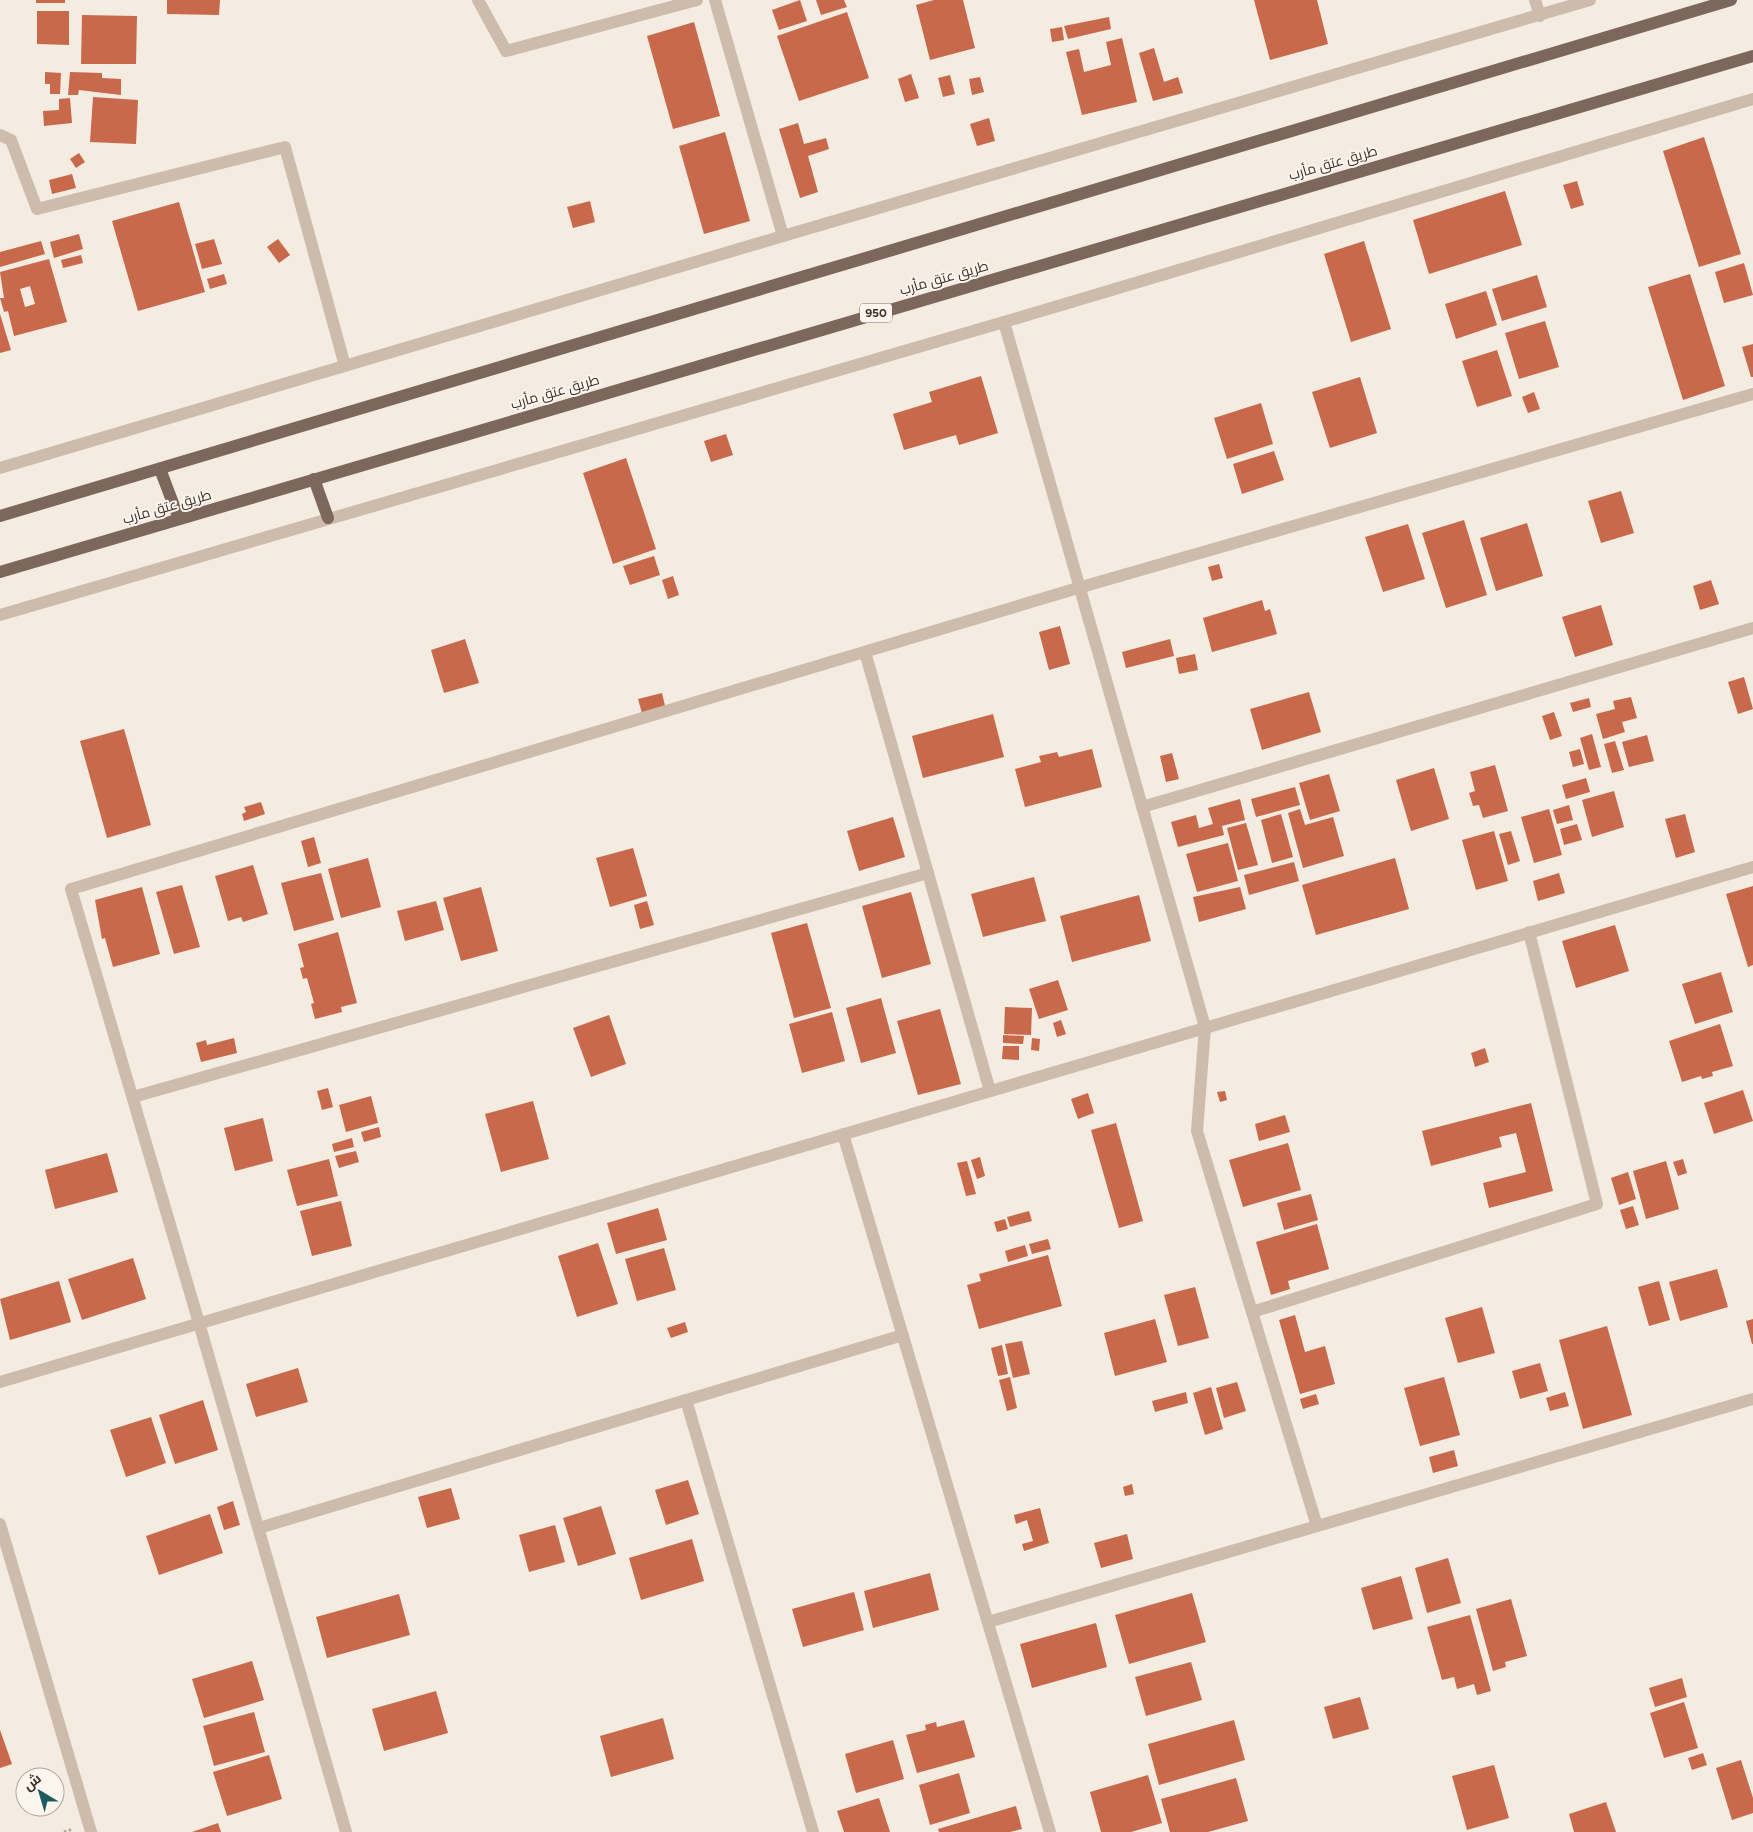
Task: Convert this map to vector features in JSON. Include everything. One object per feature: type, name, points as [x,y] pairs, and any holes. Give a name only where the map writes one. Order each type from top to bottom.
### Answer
[{"type":"main road","points":[[0,516],[1731,0]]},
{"type":"main road","name":"طريق عتق مأرب","points":[[0,572],[1753,56]]},
{"type":"main road","points":[[160,469],[179,519]]},
{"type":"main road","points":[[314,480],[328,518]]},
{"type":"street","points":[[478,0],[506,51],[697,0]]},
{"type":"street","points":[[715,0],[783,236]]},
{"type":"street","points":[[1535,0],[1540,16]]},
{"type":"street","points":[[0,468],[1590,0]]},
{"type":"street","points":[[0,614],[1004,322],[1753,100]]},
{"type":"street","points":[[0,135],[12,140],[37,209],[284,147],[345,366]]},
{"type":"street","points":[[1004,322],[1078,588],[1205,1027],[1197,1131],[1317,1526]]},
{"type":"street","points":[[346,1832],[259,1528],[71,889],[1078,588],[1753,394]]},
{"type":"street","points":[[1142,807],[1753,628]]},
{"type":"street","points":[[865,652],[990,1091]]},
{"type":"street","points":[[0,1382],[1753,867]]},
{"type":"street","points":[[133,1098],[928,873]]},
{"type":"street","points":[[1252,1312],[1597,1204],[1529,932]]},
{"type":"street","points":[[843,1134],[1050,1832]]},
{"type":"street","points":[[259,1528],[902,1335]]},
{"type":"street","points":[[988,1622],[1753,1399]]},
{"type":"street","points":[[686,1400],[813,1832]]},
{"type":"street","points":[[0,1524],[91,1832]]},
{"type":"building","points":[[36,0],[65,0],[65,3],[36,3]]},
{"type":"building","points":[[167,0],[220,0],[219,15],[167,14]]},
{"type":"building","points":[[800,0],[807,21],[779,30],[772,10]]},
{"type":"building","points":[[816,0],[844,0],[847,7],[821,15]]},
{"type":"building","points":[[934,0],[963,0],[975,48],[930,60],[916,5]]},
{"type":"building","points":[[1254,0],[1317,0],[1328,44],[1270,60]]},
{"type":"building","points":[[37,11],[69,11],[69,45],[37,44]]},
{"type":"building","points":[[847,12],[869,78],[799,101],[777,36]]},
{"type":"building","points":[[82,15],[137,16],[136,64],[81,64]]},
{"type":"building","points":[[1109,17],[1111,29],[1068,39],[1064,26]]},
{"type":"building","points":[[694,22],[720,116],[673,129],[647,36]]},
{"type":"building","points":[[1062,27],[1064,40],[1052,42],[1050,29]]},
{"type":"building","points":[[1122,38],[1137,102],[1082,115],[1066,52],[1079,49],[1084,72],[1111,65],[1106,42]]},
{"type":"building","points":[[1154,48],[1164,82],[1178,77],[1183,93],[1153,101],[1139,53]]},
{"type":"building","points":[[45,72],[61,73],[60,94],[50,94],[50,84],[45,84]]},
{"type":"building","points":[[70,72],[102,73],[102,78],[121,79],[121,95],[79,90],[78,95],[68,95]]},
{"type":"building","points":[[911,74],[919,98],[905,102],[898,79]]},
{"type":"building","points":[[950,75],[955,94],[943,97],[938,78]]},
{"type":"building","points":[[980,77],[984,92],[972,95],[969,79]]},
{"type":"building","points":[[93,97],[138,100],[136,144],[90,142]]},
{"type":"building","points":[[70,98],[72,123],[44,126],[43,111],[59,110],[59,99]]},
{"type":"building","points":[[989,118],[995,141],[977,146],[970,124]]},
{"type":"building","points":[[798,123],[804,144],[826,138],[829,149],[808,156],[818,192],[800,198],[779,129]]},
{"type":"building","points":[[725,132],[750,221],[704,234],[679,146]]},
{"type":"building","points":[[1704,137],[1741,254],[1699,267],[1663,151]]},
{"type":"building","points":[[79,153],[85,162],[76,168],[70,159]]},
{"type":"building","points":[[72,174],[76,188],[52,194],[49,180]]},
{"type":"building","points":[[1577,181],[1584,205],[1571,209],[1563,185]]},
{"type":"building","points":[[1505,191],[1522,245],[1429,274],[1413,220]]},
{"type":"building","points":[[590,201],[595,222],[573,228],[567,207]]},
{"type":"building","points":[[179,202],[205,292],[138,311],[112,221]]},
{"type":"building","points":[[79,234],[83,249],[54,258],[50,242]]},
{"type":"building","points":[[214,239],[222,264],[202,269],[195,244]]},
{"type":"building","points":[[278,239],[290,255],[279,263],[267,247]]},
{"type":"building","points":[[41,241],[45,254],[0,267],[0,252]]},
{"type":"building","points":[[1364,241],[1391,329],[1351,342],[1324,254]]},
{"type":"building","points":[[81,255],[83,263],[63,268],[61,260]]},
{"type":"building","points":[[49,259],[67,322],[14,336],[8,311],[4,312],[0,298],[4,298],[0,272]],"holes":[[[30,286],[35,304],[25,307],[20,289]]]},
{"type":"building","points":[[1744,263],[1753,295],[1724,303],[1715,272]]},
{"type":"building","points":[[224,274],[227,284],[210,289],[207,279]]},
{"type":"building","points":[[1690,274],[1725,386],[1683,400],[1648,287]]},
{"type":"building","points":[[1537,275],[1547,307],[1502,321],[1492,289]]},
{"type":"building","points":[[1486,291],[1497,325],[1456,339],[1445,304]]},
{"type":"building","points":[[0,314],[11,350],[0,353]]},
{"type":"building","points":[[1545,321],[1559,367],[1519,379],[1505,333]]},
{"type":"building","points":[[1753,344],[1753,377],[1751,377],[1742,347]]},
{"type":"building","points":[[1497,350],[1512,396],[1477,407],[1462,361]]},
{"type":"building","points":[[981,376],[998,433],[959,445],[956,435],[904,450],[893,414],[932,402],[929,392]]},
{"type":"building","points":[[1360,377],[1377,433],[1330,448],[1312,392]]},
{"type":"building","points":[[1534,392],[1540,409],[1528,413],[1522,397]]},
{"type":"building","points":[[1261,403],[1273,444],[1227,459],[1214,418]]},
{"type":"building","points":[[726,434],[733,455],[711,462],[704,441]]},
{"type":"building","points":[[1274,451],[1284,480],[1242,494],[1233,464]]},
{"type":"building","points":[[626,458],[656,549],[613,564],[583,473]]},
{"type":"building","points":[[1621,491],[1634,533],[1601,543],[1588,501]]},
{"type":"building","points":[[1464,520],[1487,595],[1446,608],[1422,533]]},
{"type":"building","points":[[1527,523],[1543,576],[1496,591],[1480,538]]},
{"type":"building","points":[[1408,524],[1425,579],[1383,592],[1365,537]]},
{"type":"building","points":[[654,556],[660,575],[630,585],[623,566]]},
{"type":"building","points":[[1219,564],[1223,578],[1212,581],[1208,567]]},
{"type":"building","points":[[673,576],[679,595],[668,599],[662,580]]},
{"type":"building","points":[[1711,580],[1719,604],[1700,610],[1693,586]]},
{"type":"building","points":[[1262,600],[1265,611],[1270,609],[1277,634],[1212,652],[1203,618]]},
{"type":"building","points":[[1601,605],[1613,645],[1575,657],[1562,617]]},
{"type":"building","points":[[1060,626],[1070,664],[1049,670],[1039,632]]},
{"type":"building","points":[[465,639],[479,683],[444,693],[431,650]]},
{"type":"building","points":[[1170,639],[1174,656],[1126,668],[1122,652]]},
{"type":"building","points":[[1195,654],[1198,670],[1179,674],[1176,658]]},
{"type":"building","points":[[1744,677],[1753,709],[1738,714],[1728,682]]},
{"type":"building","points":[[1309,692],[1321,732],[1262,750],[1250,709]]},
{"type":"building","points":[[662,693],[665,706],[642,713],[638,699]]},
{"type":"building","points":[[1631,697],[1637,718],[1622,722],[1625,732],[1603,739],[1596,714],[1615,709],[1613,701]]},
{"type":"building","points":[[1589,698],[1591,707],[1573,712],[1570,703]]},
{"type":"building","points":[[1554,712],[1562,736],[1550,740],[1542,716]]},
{"type":"building","points":[[993,714],[1004,757],[923,778],[912,736]]},
{"type":"building","points":[[124,729],[151,825],[107,838],[80,741]]},
{"type":"building","points":[[1592,734],[1601,767],[1589,770],[1580,738]]},
{"type":"building","points":[[1647,735],[1654,761],[1629,767],[1622,742]]},
{"type":"building","points":[[1615,741],[1624,770],[1612,773],[1604,744]]},
{"type":"building","points":[[1092,749],[1102,787],[1025,807],[1015,769],[1041,762],[1039,756],[1057,752],[1059,757]]},
{"type":"building","points":[[1580,749],[1584,764],[1573,767],[1569,752]]},
{"type":"building","points":[[1172,753],[1179,779],[1166,782],[1160,756]]},
{"type":"building","points":[[1495,765],[1508,811],[1483,818],[1479,805],[1473,806],[1469,793],[1475,791],[1470,772]]},
{"type":"building","points":[[1434,768],[1449,819],[1411,831],[1396,780]]},
{"type":"building","points":[[1329,774],[1340,811],[1310,820],[1299,783]]},
{"type":"building","points":[[1586,778],[1590,792],[1566,799],[1562,785]]},
{"type":"building","points":[[1295,787],[1300,805],[1256,817],[1251,799]]},
{"type":"building","points":[[1614,791],[1624,827],[1592,837],[1582,800]]},
{"type":"building","points":[[1240,799],[1245,820],[1222,826],[1224,835],[1178,847],[1171,822],[1196,815],[1199,828],[1213,824],[1208,808]]},
{"type":"building","points":[[261,802],[265,814],[244,821],[242,814],[246,812],[244,807]]},
{"type":"building","points":[[1569,805],[1573,820],[1557,824],[1553,810]]},
{"type":"building","points":[[1300,809],[1305,825],[1333,817],[1344,856],[1303,868],[1288,813]]},
{"type":"building","points":[[1549,809],[1562,855],[1534,863],[1521,817]]},
{"type":"building","points":[[1281,814],[1293,857],[1272,863],[1261,820]]},
{"type":"building","points":[[1685,814],[1695,852],[1676,858],[1665,819]]},
{"type":"building","points":[[893,817],[905,857],[859,871],[847,831]]},
{"type":"building","points":[[1246,823],[1258,865],[1238,870],[1227,828]]},
{"type":"building","points":[[1577,824],[1582,840],[1564,845],[1560,829]]},
{"type":"building","points":[[1494,831],[1508,881],[1476,890],[1462,840]]},
{"type":"building","points":[[1511,831],[1520,861],[1508,865],[1499,834]]},
{"type":"building","points":[[314,837],[321,863],[308,867],[301,841]]},
{"type":"building","points":[[1228,843],[1238,881],[1197,892],[1186,854]]},
{"type":"building","points":[[633,848],[647,896],[610,907],[596,858]]},
{"type":"building","points":[[368,858],[381,907],[341,918],[328,869]]},
{"type":"building","points":[[1395,858],[1409,909],[1316,935],[1302,885]]},
{"type":"building","points":[[1294,862],[1299,881],[1249,895],[1244,875]]},
{"type":"building","points":[[253,865],[268,914],[243,922],[241,917],[228,921],[215,876]]},
{"type":"building","points":[[321,873],[334,920],[294,931],[281,883]]},
{"type":"building","points":[[1559,873],[1565,893],[1538,901],[1533,881]]},
{"type":"building","points":[[1034,877],[1046,921],[983,937],[971,894]]},
{"type":"building","points":[[182,885],[200,947],[174,954],[156,892]]},
{"type":"building","points":[[1753,886],[1753,965],[1748,967],[1726,894]]},
{"type":"building","points":[[142,887],[160,954],[113,967],[105,938],[102,939],[95,900]]},
{"type":"building","points":[[481,887],[498,951],[461,961],[443,898]]},
{"type":"building","points":[[1240,887],[1246,909],[1199,922],[1193,897]]},
{"type":"building","points":[[911,892],[931,964],[882,978],[862,906]]},
{"type":"building","points":[[1139,895],[1151,941],[1072,962],[1060,916]]},
{"type":"building","points":[[436,901],[444,930],[405,941],[397,911]]},
{"type":"building","points":[[647,901],[654,925],[640,929],[634,905]]},
{"type":"building","points":[[807,923],[831,1008],[794,1018],[771,933]]},
{"type":"building","points":[[1615,925],[1629,971],[1576,988],[1562,941]]},
{"type":"building","points":[[338,932],[357,1003],[341,1007],[342,1012],[315,1019],[311,1004],[314,1003],[307,978],[303,979],[300,968],[304,967],[298,944]]},
{"type":"building","points":[[1721,972],[1733,1012],[1695,1024],[1682,984]]},
{"type":"building","points":[[1058,980],[1068,1010],[1039,1019],[1029,989]]},
{"type":"building","points":[[881,998],[896,1053],[861,1063],[846,1008]]},
{"type":"building","points":[[1005,1007],[1032,1008],[1031,1035],[1004,1034]]},
{"type":"building","points":[[940,1009],[961,1084],[918,1095],[897,1021]]},
{"type":"building","points":[[832,1012],[845,1061],[802,1073],[789,1024]]},
{"type":"building","points":[[609,1015],[626,1064],[591,1077],[573,1028]]},
{"type":"building","points":[[1061,1020],[1066,1034],[1057,1037],[1053,1023]]},
{"type":"building","points":[[1720,1024],[1733,1066],[1712,1072],[1713,1076],[1702,1079],[1701,1076],[1682,1082],[1669,1041]]},
{"type":"building","points":[[1003,1035],[1024,1036],[1023,1044],[1003,1043]]},
{"type":"building","points":[[234,1038],[237,1053],[201,1062],[196,1043],[206,1040],[207,1045]]},
{"type":"building","points":[[1032,1038],[1040,1039],[1039,1051],[1031,1050]]},
{"type":"building","points":[[1003,1046],[1019,1046],[1019,1060],[1002,1059]]},
{"type":"building","points":[[1485,1048],[1489,1062],[1475,1067],[1471,1053]]},
{"type":"building","points":[[328,1088],[333,1107],[322,1110],[317,1091]]},
{"type":"building","points":[[1743,1090],[1753,1121],[1714,1134],[1704,1103]]},
{"type":"building","points":[[1225,1091],[1227,1100],[1220,1102],[1217,1092]]},
{"type":"building","points":[[1088,1093],[1094,1113],[1078,1119],[1071,1099]]},
{"type":"building","points":[[371,1096],[378,1123],[346,1132],[339,1105]]},
{"type":"building","points":[[533,1101],[549,1159],[501,1172],[485,1114]]},
{"type":"building","points":[[1531,1103],[1553,1191],[1489,1208],[1483,1183],[1526,1172],[1516,1133],[1499,1137],[1502,1147],[1431,1166],[1422,1131]]},
{"type":"building","points":[[1285,1115],[1290,1132],[1259,1141],[1255,1124]]},
{"type":"building","points":[[263,1118],[273,1161],[235,1171],[224,1128]]},
{"type":"building","points":[[1116,1123],[1143,1221],[1119,1228],[1091,1130]]},
{"type":"building","points":[[379,1127],[381,1137],[364,1142],[361,1132]]},
{"type":"building","points":[[352,1138],[354,1147],[334,1152],[332,1144]]},
{"type":"building","points":[[1288,1143],[1301,1190],[1243,1207],[1229,1160]]},
{"type":"building","points":[[356,1151],[359,1162],[339,1168],[335,1156]]},
{"type":"building","points":[[107,1153],[118,1192],[55,1209],[45,1170]]},
{"type":"building","points":[[980,1157],[985,1176],[977,1179],[971,1160]]},
{"type":"building","points":[[329,1159],[338,1196],[297,1206],[287,1170]]},
{"type":"building","points":[[1683,1159],[1687,1173],[1678,1176],[1673,1162]]},
{"type":"building","points":[[967,1161],[976,1194],[966,1196],[957,1163]]},
{"type":"building","points":[[1666,1161],[1679,1209],[1646,1219],[1633,1171]]},
{"type":"building","points":[[1628,1172],[1636,1199],[1619,1205],[1611,1178]]},
{"type":"building","points":[[1311,1194],[1318,1220],[1284,1230],[1277,1203]]},
{"type":"building","points":[[341,1201],[352,1246],[312,1256],[300,1211]]},
{"type":"building","points":[[1633,1206],[1639,1225],[1626,1229],[1620,1210]]},
{"type":"building","points":[[658,1208],[667,1240],[616,1254],[607,1223]]},
{"type":"building","points":[[1029,1211],[1032,1221],[1010,1227],[1007,1217]]},
{"type":"building","points":[[1005,1219],[1008,1229],[997,1232],[994,1222]]},
{"type":"building","points":[[1317,1224],[1329,1269],[1288,1281],[1290,1289],[1271,1295],[1256,1242]]},
{"type":"building","points":[[1048,1239],[1051,1249],[1032,1254],[1029,1244]]},
{"type":"building","points":[[598,1243],[618,1304],[577,1317],[558,1256]]},
{"type":"building","points":[[1025,1245],[1028,1256],[1008,1262],[1005,1251]]},
{"type":"building","points":[[664,1248],[676,1290],[637,1301],[625,1259]]},
{"type":"building","points":[[1048,1255],[1062,1306],[979,1329],[967,1285],[981,1281],[979,1274]]},
{"type":"building","points":[[133,1258],[146,1299],[82,1320],[68,1279]]},
{"type":"building","points":[[1717,1269],[1728,1307],[1680,1321],[1669,1282]]},
{"type":"building","points":[[59,1281],[71,1322],[10,1340],[0,1299]]},
{"type":"building","points":[[1659,1281],[1670,1320],[1649,1326],[1638,1287]]},
{"type":"building","points":[[1195,1287],[1209,1338],[1178,1346],[1164,1295]]},
{"type":"building","points":[[1482,1307],[1495,1353],[1458,1363],[1445,1318]]},
{"type":"building","points":[[1295,1315],[1305,1352],[1325,1346],[1335,1384],[1300,1394],[1279,1320]]},
{"type":"building","points":[[1155,1319],[1167,1362],[1115,1376],[1104,1333]]},
{"type":"building","points":[[1753,1319],[1753,1344],[1752,1344],[1746,1321]]},
{"type":"building","points":[[685,1322],[688,1332],[671,1338],[667,1328]]},
{"type":"building","points":[[1607,1326],[1632,1415],[1583,1429],[1559,1340]]},
{"type":"building","points":[[1022,1341],[1030,1374],[1013,1378],[1005,1344]]},
{"type":"building","points":[[1002,1345],[1008,1374],[998,1376],[991,1348]]},
{"type":"building","points":[[1540,1363],[1548,1391],[1520,1399],[1512,1371]]},
{"type":"building","points":[[298,1368],[308,1402],[256,1417],[246,1384]]},
{"type":"building","points":[[1010,1377],[1017,1408],[1007,1411],[999,1380]]},
{"type":"building","points":[[1444,1377],[1460,1435],[1420,1446],[1404,1388]]},
{"type":"building","points":[[1237,1382],[1246,1411],[1224,1418],[1216,1388]]},
{"type":"building","points":[[1211,1387],[1223,1429],[1205,1435],[1193,1393]]},
{"type":"building","points":[[1186,1392],[1188,1403],[1155,1412],[1152,1401]]},
{"type":"building","points":[[1565,1392],[1569,1406],[1550,1411],[1546,1398]]},
{"type":"building","points":[[1316,1394],[1319,1404],[1303,1409],[1300,1399]]},
{"type":"building","points":[[203,1400],[218,1450],[175,1464],[159,1415]]},
{"type":"building","points":[[151,1417],[166,1463],[126,1477],[110,1430]]},
{"type":"building","points":[[1454,1450],[1458,1466],[1433,1473],[1429,1457]]},
{"type":"building","points":[[688,1480],[699,1514],[666,1525],[655,1490]]},
{"type":"building","points":[[1132,1484],[1134,1494],[1125,1496],[1123,1487]]},
{"type":"building","points":[[451,1488],[460,1519],[427,1528],[418,1497]]},
{"type":"building","points":[[233,1501],[240,1525],[224,1530],[217,1507]]},
{"type":"building","points":[[601,1506],[616,1554],[578,1566],[563,1518]]},
{"type":"building","points":[[1040,1508],[1049,1543],[1024,1551],[1022,1544],[1033,1541],[1027,1520],[1016,1524],[1014,1515]]},
{"type":"building","points":[[210,1514],[223,1553],[159,1575],[146,1536]]},
{"type":"building","points":[[555,1525],[565,1562],[529,1572],[519,1535]]},
{"type":"building","points":[[1127,1534],[1133,1559],[1101,1568],[1094,1543]]},
{"type":"building","points":[[692,1539],[704,1581],[641,1600],[629,1558]]},
{"type":"building","points":[[1448,1558],[1461,1603],[1427,1613],[1415,1568]]},
{"type":"building","points":[[930,1573],[939,1610],[873,1628],[864,1591]]},
{"type":"building","points":[[1401,1576],[1413,1619],[1373,1630],[1361,1588]]},
{"type":"building","points":[[854,1592],[864,1630],[803,1647],[792,1609]]},
{"type":"building","points":[[1192,1593],[1206,1642],[1129,1664],[1115,1615]]},
{"type":"building","points":[[399,1594],[410,1635],[327,1658],[316,1617]]},
{"type":"building","points":[[1511,1599],[1527,1656],[1505,1662],[1506,1667],[1493,1671],[1476,1609]]},
{"type":"building","points":[[1470,1615],[1491,1691],[1477,1695],[1474,1684],[1457,1689],[1454,1677],[1442,1680],[1427,1627]]},
{"type":"building","points":[[1096,1623],[1107,1667],[1032,1688],[1020,1644]]},
{"type":"building","points":[[252,1661],[264,1700],[204,1718],[192,1679]]},
{"type":"building","points":[[1191,1662],[1202,1700],[1146,1716],[1135,1677]]},
{"type":"building","points":[[1682,1678],[1687,1697],[1655,1707],[1649,1688]]},
{"type":"building","points":[[436,1691],[448,1733],[384,1751],[372,1709]]},
{"type":"building","points":[[1360,1697],[1369,1729],[1333,1739],[1324,1707]]},
{"type":"building","points":[[1684,1702],[1698,1748],[1664,1758],[1650,1713]]},
{"type":"building","points":[[254,1712],[265,1752],[214,1766],[203,1726]]},
{"type":"building","points":[[663,1718],[674,1759],[611,1777],[600,1736]]},
{"type":"building","points":[[964,1720],[975,1757],[917,1773],[906,1735],[926,1730],[925,1725],[936,1722],[937,1727]]},
{"type":"building","points":[[1234,1720],[1245,1760],[1159,1785],[1148,1744]]},
{"type":"building","points":[[0,1730],[12,1764],[0,1768]]},
{"type":"building","points":[[893,1740],[904,1779],[856,1793],[845,1754]]},
{"type":"building","points":[[1703,1753],[1707,1765],[1692,1770],[1688,1758]]},
{"type":"building","points":[[269,1755],[282,1799],[227,1816],[213,1772]]},
{"type":"building","points":[[1741,1760],[1753,1798],[1753,1813],[1732,1820],[1716,1768]]},
{"type":"building","points":[[1494,1765],[1509,1818],[1467,1830],[1452,1776]]},
{"type":"building","points":[[959,1773],[970,1813],[930,1825],[919,1785]]},
{"type":"building","points":[[1148,1775],[1162,1823],[1131,1832],[1101,1832],[1090,1792]]},
{"type":"building","points":[[1236,1778],[1248,1821],[1208,1832],[1170,1832],[1161,1799]]},
{"type":"building","points":[[879,1798],[890,1832],[844,1832],[837,1811]]},
{"type":"building","points":[[1606,1802],[1616,1832],[1574,1832],[1569,1814]]},
{"type":"building","points":[[1016,1806],[1022,1829],[1010,1832],[939,1832],[938,1829]]},
{"type":"building","points":[[218,1823],[221,1832],[192,1832]]}]
